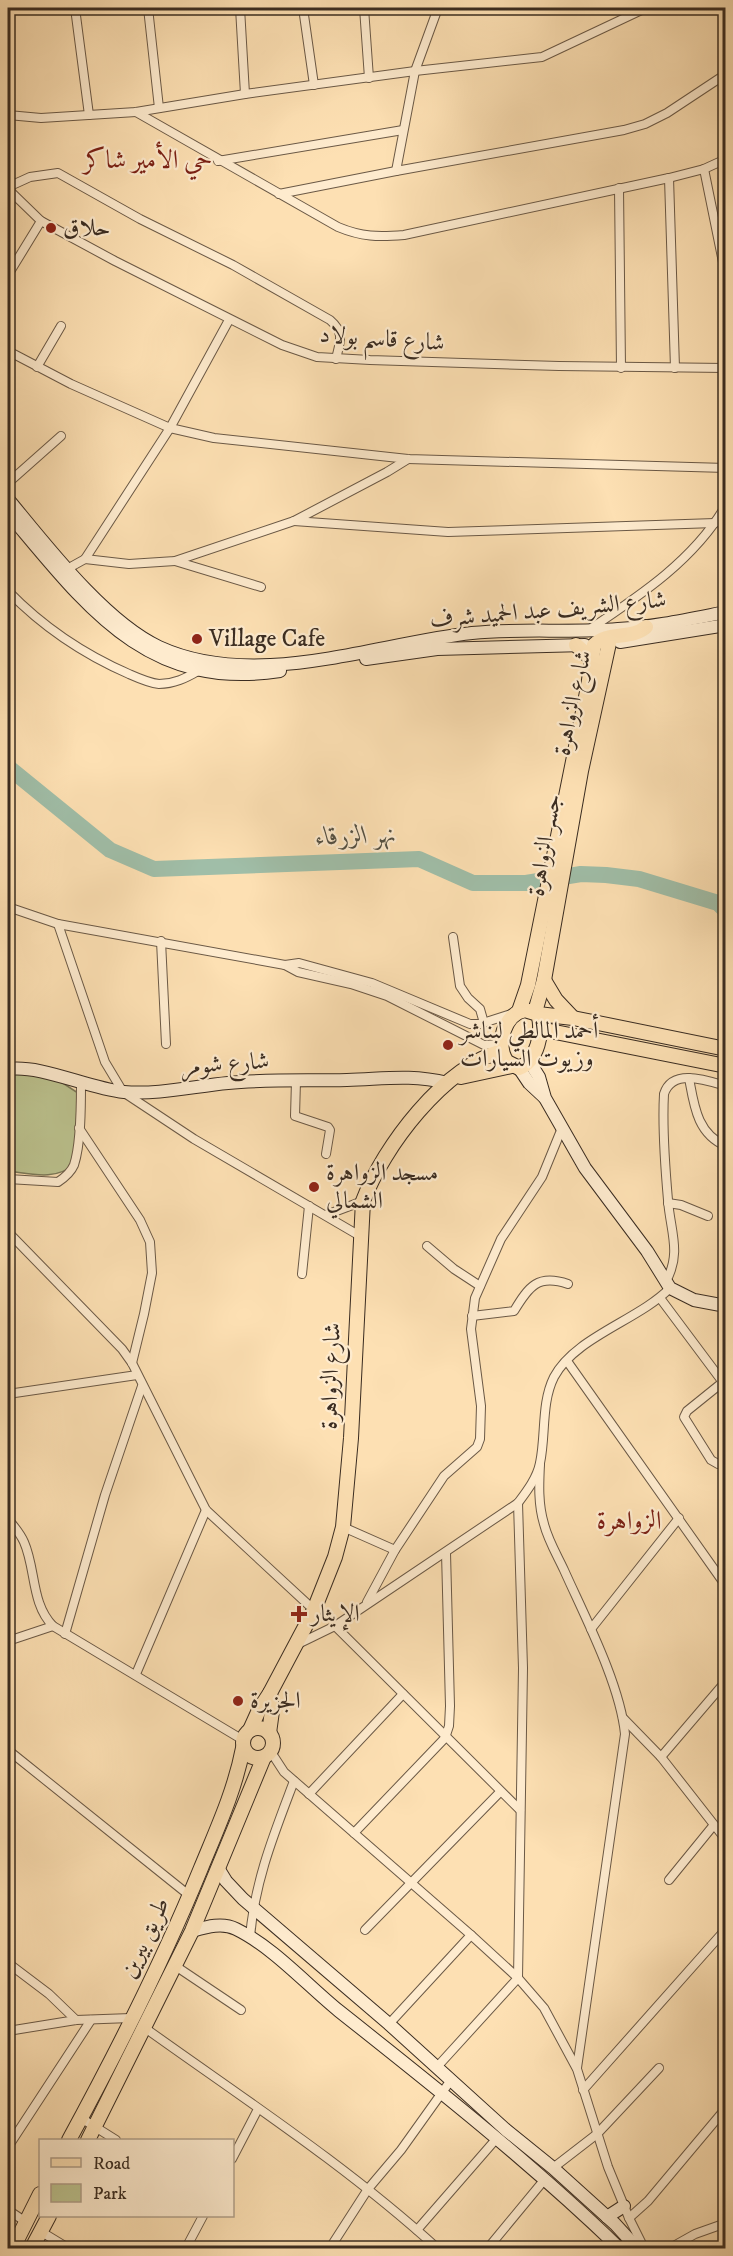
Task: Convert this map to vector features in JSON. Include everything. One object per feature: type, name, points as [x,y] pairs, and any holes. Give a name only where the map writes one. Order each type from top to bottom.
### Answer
[{"type":"main road","name":"شارع الشريف عبد الحميد شرف","points":[[8,499],[67,569],[139,636],[158,647],[209,664],[248,666],[273,664],[473,633],[588,631],[646,627],[726,612]]},
{"type":"main road","name":"شارع الشريف عبد الحميد شرف","points":[[8,513],[94,612],[145,650],[198,671],[255,675],[426,650],[594,645],[682,634],[726,625]]},
{"type":"main road","points":[[594,645],[604,638],[636,634],[646,627]]},
{"type":"main road","points":[[473,633],[473,647]]},
{"type":"main road","name":"شارع الزواهرة","points":[[576,771],[609,643]]},
{"type":"main road","points":[[576,645],[593,660]]},
{"type":"main road","name":"شارع الزواهرة","points":[[576,771],[594,645]]},
{"type":"main road","name":"جسر الزواهرة","points":[[545,927],[576,771]]},
{"type":"main road","points":[[452,1080],[520,1065],[540,1029],[537,1013],[544,980],[545,927]]},
{"type":"main road","points":[[545,927],[528,985],[517,1012],[507,1024],[501,1048],[504,1058],[520,1065],[529,1083],[545,1098],[585,1168],[647,1251],[668,1285],[694,1300],[726,1306]]},
{"type":"main road","points":[[544,980],[556,1000],[573,1018]]},
{"type":"main road","points":[[517,1012],[573,1018],[726,1049]]},
{"type":"main road","points":[[540,1029],[726,1065]]},
{"type":"main road","name":"شارع الزواهرة","points":[[246,1739],[259,1710],[314,1610],[343,1527],[351,1438],[363,1201],[378,1167],[403,1130],[422,1108],[452,1080],[479,1060],[501,1048]]},
{"type":"main road","name":"شارع شومر","points":[[8,1069],[31,1069],[81,1084],[123,1092],[245,1081],[349,1080],[402,1076],[452,1080]]},
{"type":"main road","name":"شارع الزواهرة","points":[[269,1733],[272,1711],[270,1693]]},
{"type":"main road","points":[[258,1728],[269,1733],[273,1742],[267,1755],[251,1757],[246,1739],[258,1728]]},
{"type":"main road","name":"طريق بيرين","points":[[70,2139],[190,1896],[238,1777],[246,1739]]},
{"type":"main road","name":"طريق بيرين","points":[[88,2139],[192,1931],[267,1755]]},
{"type":"main road","points":[[218,1868],[233,1888],[506,2130],[553,2168],[637,2248]]},
{"type":"main road","points":[[192,1931],[226,1926],[250,1937],[497,2138],[619,2248]]},
{"type":"main road","points":[[13,2248],[39,2196]]},
{"type":"main road","points":[[603,2233],[624,2206]]},
{"type":"main road","points":[[32,2248],[48,2217]]},
{"type":"street","points":[[75,8],[89,115]]},
{"type":"street","points":[[148,8],[159,108]]},
{"type":"street","points":[[240,8],[244,94]]},
{"type":"street","points":[[303,8],[314,85]]},
{"type":"street","points":[[364,8],[369,78]]},
{"type":"street","points":[[396,171],[415,71],[438,8]]},
{"type":"street","points":[[8,115],[41,118],[136,112],[244,94],[542,57],[646,8]]},
{"type":"street","points":[[279,194],[624,130],[645,124],[667,113],[726,74]]},
{"type":"street","points":[[136,112],[338,227],[374,237],[404,235],[669,178],[704,169],[726,159]]},
{"type":"street","points":[[218,160],[403,130]]},
{"type":"street","points":[[704,169],[726,278]]},
{"type":"street","points":[[8,188],[30,177],[58,173],[330,320],[339,328],[340,333],[336,359]]},
{"type":"street","points":[[669,178],[675,368]]},
{"type":"street","name":"شارع قاسم بولاد","points":[[8,188],[41,221],[229,320],[298,351],[317,357],[621,368],[726,368]]},
{"type":"street","points":[[619,188],[621,368]]},
{"type":"street","points":[[8,275],[41,221]]},
{"type":"street","points":[[67,569],[85,558],[170,428],[229,320]]},
{"type":"street","points":[[37,367],[61,326]]},
{"type":"street","points":[[8,351],[37,367],[170,428],[214,438],[408,459],[726,468]]},
{"type":"street","points":[[8,483],[61,436]]},
{"type":"street","points":[[85,558],[129,564],[175,561],[294,521],[408,459]]},
{"type":"street","points":[[588,631],[674,567],[696,546],[726,505]]},
{"type":"street","points":[[294,521],[448,532],[715,523]]},
{"type":"street","points":[[175,561],[261,587]]},
{"type":"street","points":[[8,591],[60,636],[102,662],[157,684],[171,683],[198,671]]},
{"type":"street","points":[[616,612],[618,629]]},
{"type":"street","points":[[8,907],[58,924],[285,965],[298,972],[351,984],[387,996],[484,1045],[501,1048]]},
{"type":"street","points":[[58,924],[105,1062],[123,1092],[194,1139],[360,1236]]},
{"type":"street","points":[[453,937],[460,986],[468,998],[480,1009],[484,1023]]},
{"type":"street","points":[[161,941],[166,1044]]},
{"type":"street","points":[[285,965],[299,963],[355,977],[470,1024],[484,1023],[517,1012]]},
{"type":"street","points":[[689,1078],[696,1114],[702,1128],[717,1143],[726,1146]]},
{"type":"street","points":[[577,2069],[624,1751],[623,1718],[591,1629],[544,1524],[538,1490],[548,1394],[553,1378],[567,1361],[591,1340],[660,1298],[668,1285],[675,1256],[668,1203],[664,1094],[670,1083],[689,1078],[726,1086]]},
{"type":"street","points":[[296,1081],[295,1116],[328,1127],[330,1130],[326,1154]]},
{"type":"street","points":[[8,1179],[52,1183],[61,1180],[73,1167],[79,1128],[81,1084]]},
{"type":"street","points":[[79,1128],[140,1220],[150,1242],[152,1273],[132,1363]]},
{"type":"street","points":[[367,1603],[395,1550],[444,1476],[472,1451],[480,1439],[481,1406],[471,1329],[475,1298],[501,1239],[542,1177],[562,1128]]},
{"type":"street","points":[[326,1215],[363,1201]]},
{"type":"street","points":[[668,1203],[681,1204],[708,1216]]},
{"type":"street","points":[[302,1274],[309,1206]]},
{"type":"street","points":[[8,1232],[91,1320],[117,1343],[132,1363],[206,1510],[314,1610]]},
{"type":"street","points":[[427,1246],[454,1269],[480,1286]]},
{"type":"street","points":[[472,1316],[514,1311],[525,1292],[536,1282],[553,1279],[568,1284]]},
{"type":"street","points":[[660,1298],[724,1384],[687,1411],[684,1417],[711,1460],[718,1464],[726,1462]]},
{"type":"street","points":[[567,1361],[726,1586]]},
{"type":"street","points":[[8,1394],[137,1375]]},
{"type":"street","points":[[65,1634],[105,1495],[142,1386]]},
{"type":"street","points":[[296,1645],[334,1626],[518,1503],[533,1482],[540,1464]]},
{"type":"street","points":[[437,2067],[518,1978],[523,1668],[518,1503]]},
{"type":"street","points":[[136,1674],[206,1510]]},
{"type":"street","points":[[591,1629],[679,1518]]},
{"type":"street","points":[[8,1519],[25,1543],[44,1616],[53,1626],[246,1739]]},
{"type":"street","points":[[343,1527],[395,1550]]},
{"type":"street","points":[[354,1833],[445,1738],[449,1726],[446,1553]]},
{"type":"street","points":[[8,1641],[53,1626]]},
{"type":"street","points":[[334,1626],[520,1810]]},
{"type":"street","points":[[661,1757],[726,1681]]},
{"type":"street","points":[[309,1794],[403,1694]]},
{"type":"street","points":[[623,1718],[661,1757],[726,1840]]},
{"type":"street","points":[[8,1750],[190,1896]]},
{"type":"street","points":[[267,1755],[471,1935],[518,1978],[544,2008],[577,2069],[597,2134],[624,2206],[644,2248]]},
{"type":"street","points":[[250,1937],[253,1906],[267,1851],[294,1781]]},
{"type":"street","points":[[364,1930],[500,1792]]},
{"type":"street","points":[[669,1880],[713,1826]]},
{"type":"street","points":[[583,2090],[726,1929]]},
{"type":"street","points":[[389,2024],[471,1935]]},
{"type":"street","points":[[8,1963],[49,1994],[76,2020]]},
{"type":"street","points":[[174,1965],[241,2010]]},
{"type":"street","points":[[8,2031],[76,2020],[131,2018]]},
{"type":"street","points":[[8,2147],[91,2020]]},
{"type":"street","points":[[145,2028],[368,2189],[437,2248]]},
{"type":"street","points":[[553,2168],[597,2134],[659,2068]]},
{"type":"street","points":[[330,2248],[368,2189],[401,2150],[451,2080]]},
{"type":"street","points":[[629,2218],[648,2200],[726,2108]]},
{"type":"street","points":[[234,2155],[258,2109]]},
{"type":"street","points":[[81,2118],[114,2139]]},
{"type":"street","points":[[417,2230],[497,2138]]},
{"type":"street","points":[[488,2248],[545,2179]]},
{"type":"street","points":[[8,2210],[26,2222]]},
{"type":"street","points":[[186,2248],[202,2217]]},
{"type":"street","points":[[670,2248],[695,2234],[726,2223]]},
{"type":"street","points":[[40,2231],[68,2248]]},
{"type":"green space","points":[[12,1072],[55,1078],[78,1093],[75,1164],[67,1169],[59,1173],[43,1175],[8,1171],[8,1074]]},
{"type":"waterway","name":"نهر الزرقاء","points":[[8,767],[110,850],[154,869],[419,859],[473,883],[526,883],[581,874],[639,879],[718,903],[726,911]]},
{"type":"place","name":"حلاق","points":[[51,228]]},
{"type":"place","name":"Village Cafe","points":[[197,639]]},
{"type":"place","name":"أحمد المالطي لبناشر وزيوت السيارات","points":[[448,1045]]},
{"type":"place","name":"مسجد الزواهرة الشمالي","points":[[314,1187]]},
{"type":"place","name":"الإيثار","points":[[299,1614]]},
{"type":"place","name":"الجزيرة","points":[[238,1701]]},
{"type":"district","name":"حي الأمير شاكر","points":[[148,160]]},
{"type":"district","name":"الزواهرة","points":[[629,1521]]}]
